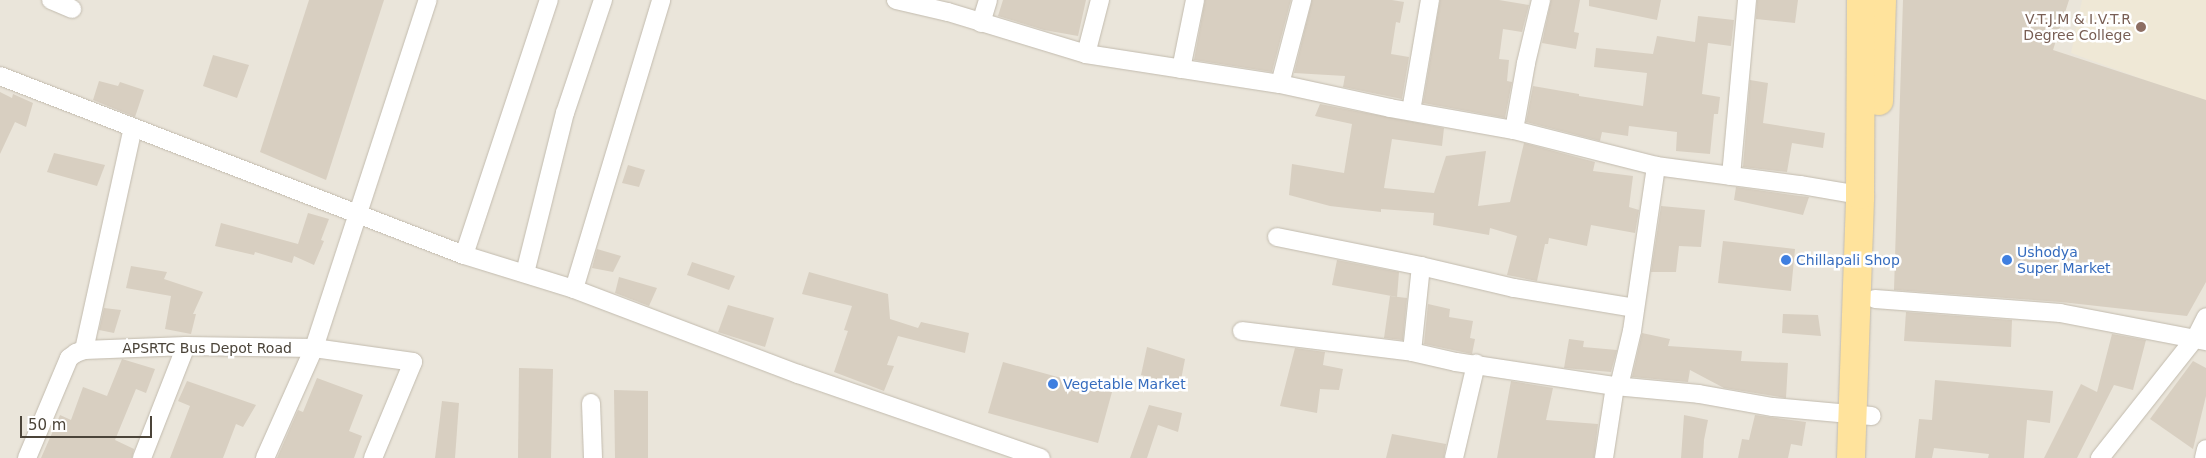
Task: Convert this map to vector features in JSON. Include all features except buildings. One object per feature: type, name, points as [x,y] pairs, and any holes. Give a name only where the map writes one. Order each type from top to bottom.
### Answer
[{"type":"main road","points":[[1861,0],[1860,195],[1863,415],[1871,458]]},
{"type":"main road","points":[[1851,458],[1863,415],[1875,299],[1882,0]]},
{"type":"street","points":[[52,0],[72,9]]},
{"type":"street","points":[[265,458],[314,348],[428,0]]},
{"type":"street","points":[[464,255],[549,0]]},
{"type":"street","points":[[524,273],[565,112],[603,0]]},
{"type":"street","points":[[574,289],[662,0]]},
{"type":"street","points":[[896,0],[1086,54],[1280,84],[1514,130],[1656,166],[1860,195]]},
{"type":"street","points":[[981,23],[988,0]]},
{"type":"street","points":[[1086,54],[1100,0]]},
{"type":"street","points":[[1181,69],[1195,0]]},
{"type":"street","points":[[1280,84],[1302,0]]},
{"type":"street","points":[[1411,111],[1430,0]]},
{"type":"street","points":[[1514,130],[1526,63],[1541,0]]},
{"type":"street","points":[[1731,176],[1747,0]]},
{"type":"street","points":[[0,76],[464,255],[574,289],[798,374],[1041,458]]},
{"type":"street","points":[[27,458],[69,358],[84,350],[133,128]]},
{"type":"street","points":[[1604,458],[1616,386],[1620,382],[1635,308],[1656,166]]},
{"type":"street","points":[[1277,237],[1421,266],[1514,288],[1635,308]]},
{"type":"street","points":[[1412,352],[1421,266]]},
{"type":"street","points":[[1875,299],[2060,313],[2201,339]]},
{"type":"street","points":[[2100,458],[2201,339],[2206,317]]},
{"type":"street","points":[[1242,331],[1412,352],[1616,386],[1698,394],[1773,407],[1863,415]]},
{"type":"street","points":[[142,458],[186,346]]},
{"type":"street","name":"APSRTC Bus Depot Road","points":[[84,350],[186,346],[314,348],[413,362],[373,458]]},
{"type":"street","points":[[1454,458],[1476,364]]},
{"type":"street","points":[[591,403],[593,458]]},
{"type":"street","points":[[2204,458],[2206,449]]},
{"type":"shaded area","points":[[0,0],[2206,0],[2206,458],[0,458]]},
{"type":"shaded area","name":"V.T.J.M & I.V.T.R Degree College","points":[[2082,0],[2206,0],[2206,102],[2071,53]]},
{"type":"place","name":"V.T.J.M & I.V.T.R Degree College","points":[[2141,27]]},
{"type":"place","name":"Chillapali Shop","points":[[1786,260]]},
{"type":"place","name":"Ushodya Super Market","points":[[2007,260]]},
{"type":"place","name":"Vegetable Market","points":[[1053,384]]}]
